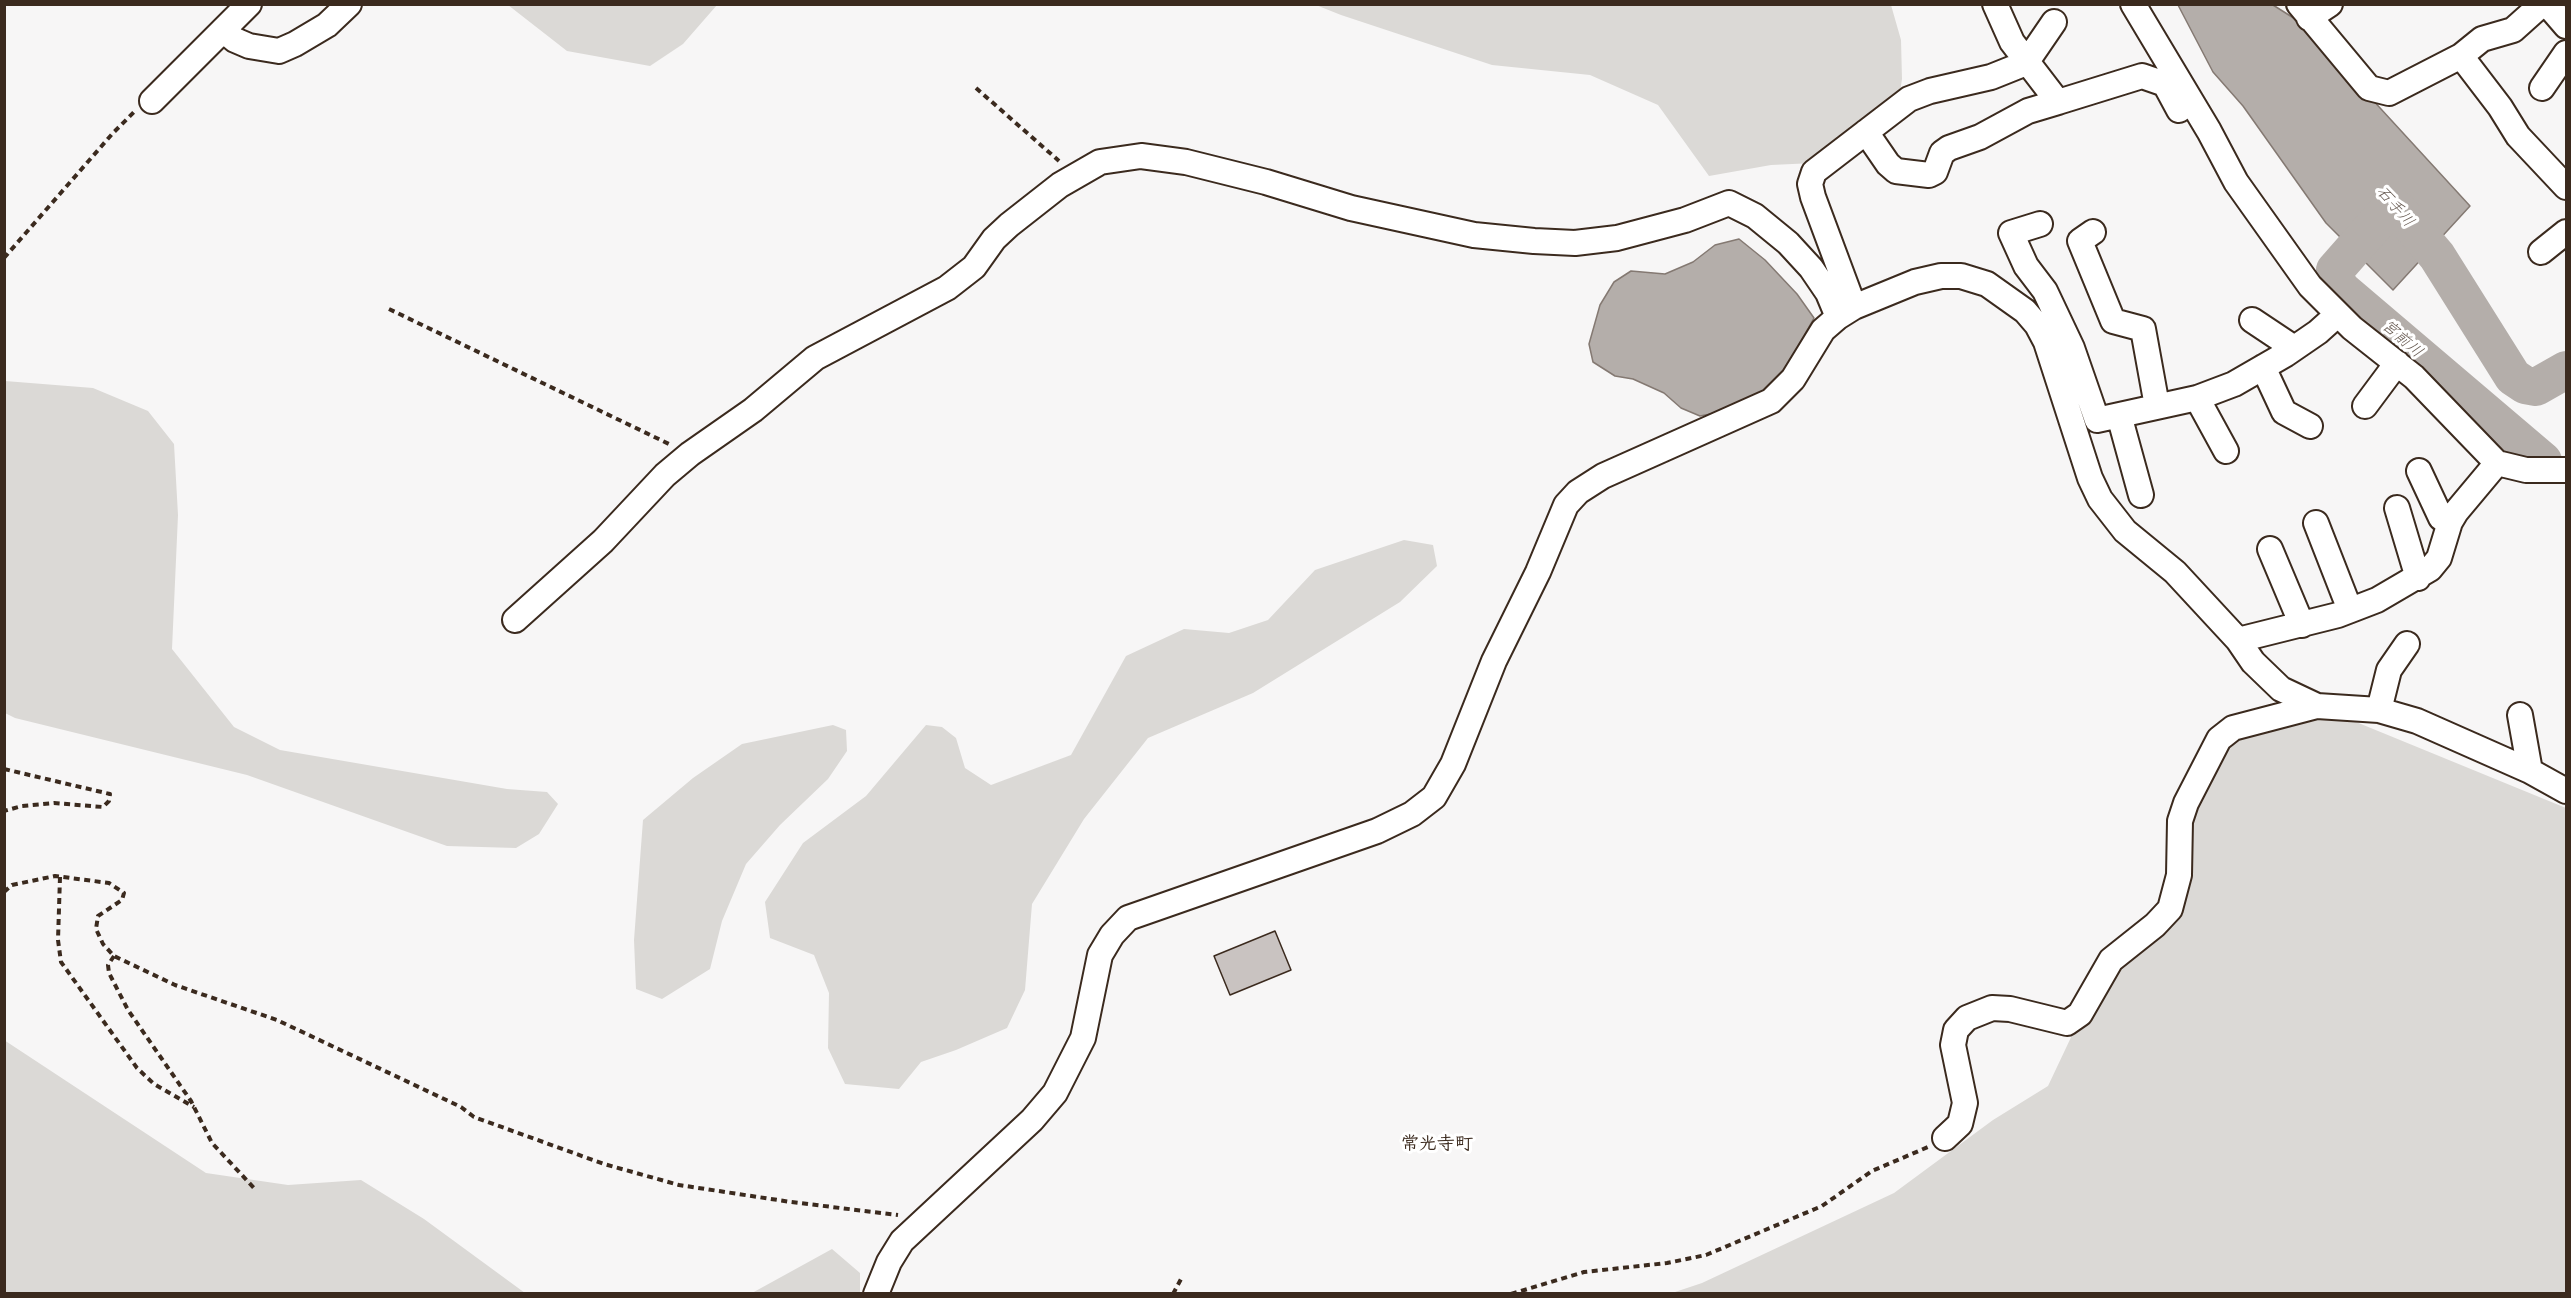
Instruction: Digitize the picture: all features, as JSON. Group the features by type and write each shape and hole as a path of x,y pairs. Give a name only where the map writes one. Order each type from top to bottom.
{"street":[{"path":"152,100 249,4"},
{"path":"223,30 235,40 249,46 279,51 327,25 349,4"},
{"path":"1995,4 2012,42 2058,102"},
{"path":"2133,4 2210,131 2236,182 2310,286 2352,328 2414,377 2497,463 2526,470 2566,470"},
{"path":"2330,4 2304,11 2369,88 2381,93 2399,89 2461,56 2482,39 2513,30 2542,4"},
{"path":"2547,4 2566,26"},
{"path":"1846,312 1810,184 1814,172 1909,99 1930,91 1991,77 2026,63 2054,22"},
{"path":"2542,88 2566,53"},
{"path":"2461,56 2500,107 2518,136 2566,187"},
{"path":"1866,132 1888,164 1896,171 1929,175 1935,172 1942,153 1949,148 1980,137 2028,111 2142,76 2165,84 2180,113 2190,122 2210,131"},
{"path":"515,620 603,541 665,475 690,454 753,410 815,358 947,288 974,267 994,239 1009,225 1060,185 1100,162 1141,156 1186,162 1266,182 1361,210 1474,235 1534,241 1575,243 1617,238 1685,220 1729,203 1755,216 1788,243 1846,312"},
{"path":"2040,224 2011,233 2026,266 2045,291 2072,348 2097,420 2197,398 2234,384 2294,348 2338,314"},
{"path":"2093,232 2080,241 2113,321 2143,329 2157,406"},
{"path":"2541,252 2566,232"},
{"path":"876,1293 889,1262 902,1241 932,1216 1032,1120 1055,1093 1083,1038 1100,955 1112,935 1128,918 1377,831 1412,813 1434,797 1453,764 1494,661 1538,572 1566,505 1578,492 1603,476 1771,401 1793,379 1823,330 1846,312 1916,282 1941,276 1961,276 1987,284 2025,311 2037,325 2046,342 2090,478 2100,499 2125,531 2175,572 2238,640 2253,662 2281,689 2317,706"},
{"path":"2252,320 2294,348"},
{"path":"2365,406 2397,363"},
{"path":"2262,368 2284,412 2310,426"},
{"path":"2197,398 2226,451"},
{"path":"2119,415 2141,495"},
{"path":"2238,640 2302,625 2350,610 2377,600 2418,578 2439,558 2450,522 2497,463"},
{"path":"2419,471 2441,518 2450,522"},
{"path":"2397,508 2418,578"},
{"path":"2316,523 2350,610"},
{"path":"2270,549 2302,625"},
{"path":"2379,710 2389,670 2407,644"},
{"path":"1945,1138 1960,1124 1965,1103 1953,1045 1956,1030 1966,1018 1992,1008 2010,1009 2067,1023 2080,1014 2111,960 2155,925 2170,909 2179,875 2180,821 2186,802 2219,739 2233,728 2317,706 2379,710 2449,733 2530,771 2566,791"},
{"path":"2520,715 2530,771"}],"path":[{"path":"976,88 1076,176"},
{"path":"4,258 113,133 139,107 152,100"},
{"path":"389,309 690,454"},
{"path":"4,769 110,794 109,801 103,807 54,802 22,806 4,812"},
{"path":"4,892 12,885 60,877 109,883 124,893 122,900 98,916 96,929 103,944 114,956 175,985 277,1020 461,1107 474,1117 604,1164 679,1185 882,1214 932,1216"},
{"path":"60,877 57,940 61,963 137,1068 154,1084 194,1107"},
{"path":"114,956 108,965 109,973 128,1010 194,1107 212,1143 254,1188"},
{"path":"1511,1293 1584,1272 1667,1263 1740,1243 1822,1206 1872,1171 1945,1138"},
{"path":"1173,1293 1181,1279"}],"shaded area":[{"path":"717,4 683,44 650,66 567,51 508,5"},
{"path":"1316,5 1891,5 1901,40 1902,79 1899,99 1814,163 1771,165 1709,176 1658,105 1590,75 1492,65"},
{"path":"5,381 93,388 148,411 174,444 178,515 172,649 234,727 280,750 507,789 547,792 558,804 539,834 516,848 447,846 247,775 15,718 5,713"},
{"path":"1404,540 1433,545 1437,566 1400,602 1253,693 1148,738 1084,819 1032,904 1025,990 1007,1028 921,1062 899,1089 845,1084 828,1048 829,993 814,955 770,938 765,902 803,843 866,796 926,725 942,727 956,738 965,768 991,785 1071,755 1126,656 1184,629 1229,633 1268,620 1315,570"},
{"path":"2339,715 2566,808 2566,1293 1669,1294 1702,1283 1894,1193 1993,1120 2048,1086 2074,1031 2168,899 2214,753 2250,716"},
{"path":"833,725 846,730 847,751 828,779 780,825 746,864 722,921 710,969 662,999 636,989 634,940 643,820 693,778 742,744"},
{"path":"4,1040 206,1173 288,1185 361,1180 424,1219 525,1293 5,1293"},
{"path":"832,1249 860,1273 860,1293 752,1293"}],"water":[{"path":"2178,5 2273,5 2303,24 2470,206 2393,290 2326,223 2243,106 2213,72"},
{"path":"1739,239 1765,260 1797,294 1814,318 1784,371 1762,394 1736,409 1700,416 1681,408 1664,393 1633,379 1615,376 1593,362 1589,344 1600,305 1614,282 1631,271 1665,274 1693,262 1715,245"}],"building":[{"path":"1275,931 1291,970 1230,995 1214,956"}],"waterway":[{"name":"石手川","path":"2397,209 2437,256 2513,377 2525,385 2536,387 2566,370"},
{"name":"宮前川","path":"2386,212 2335,270 2335,281 2343,291 2543,461"}],"district":[{"name":"常光寺町","path":"1437,1144"}]}
